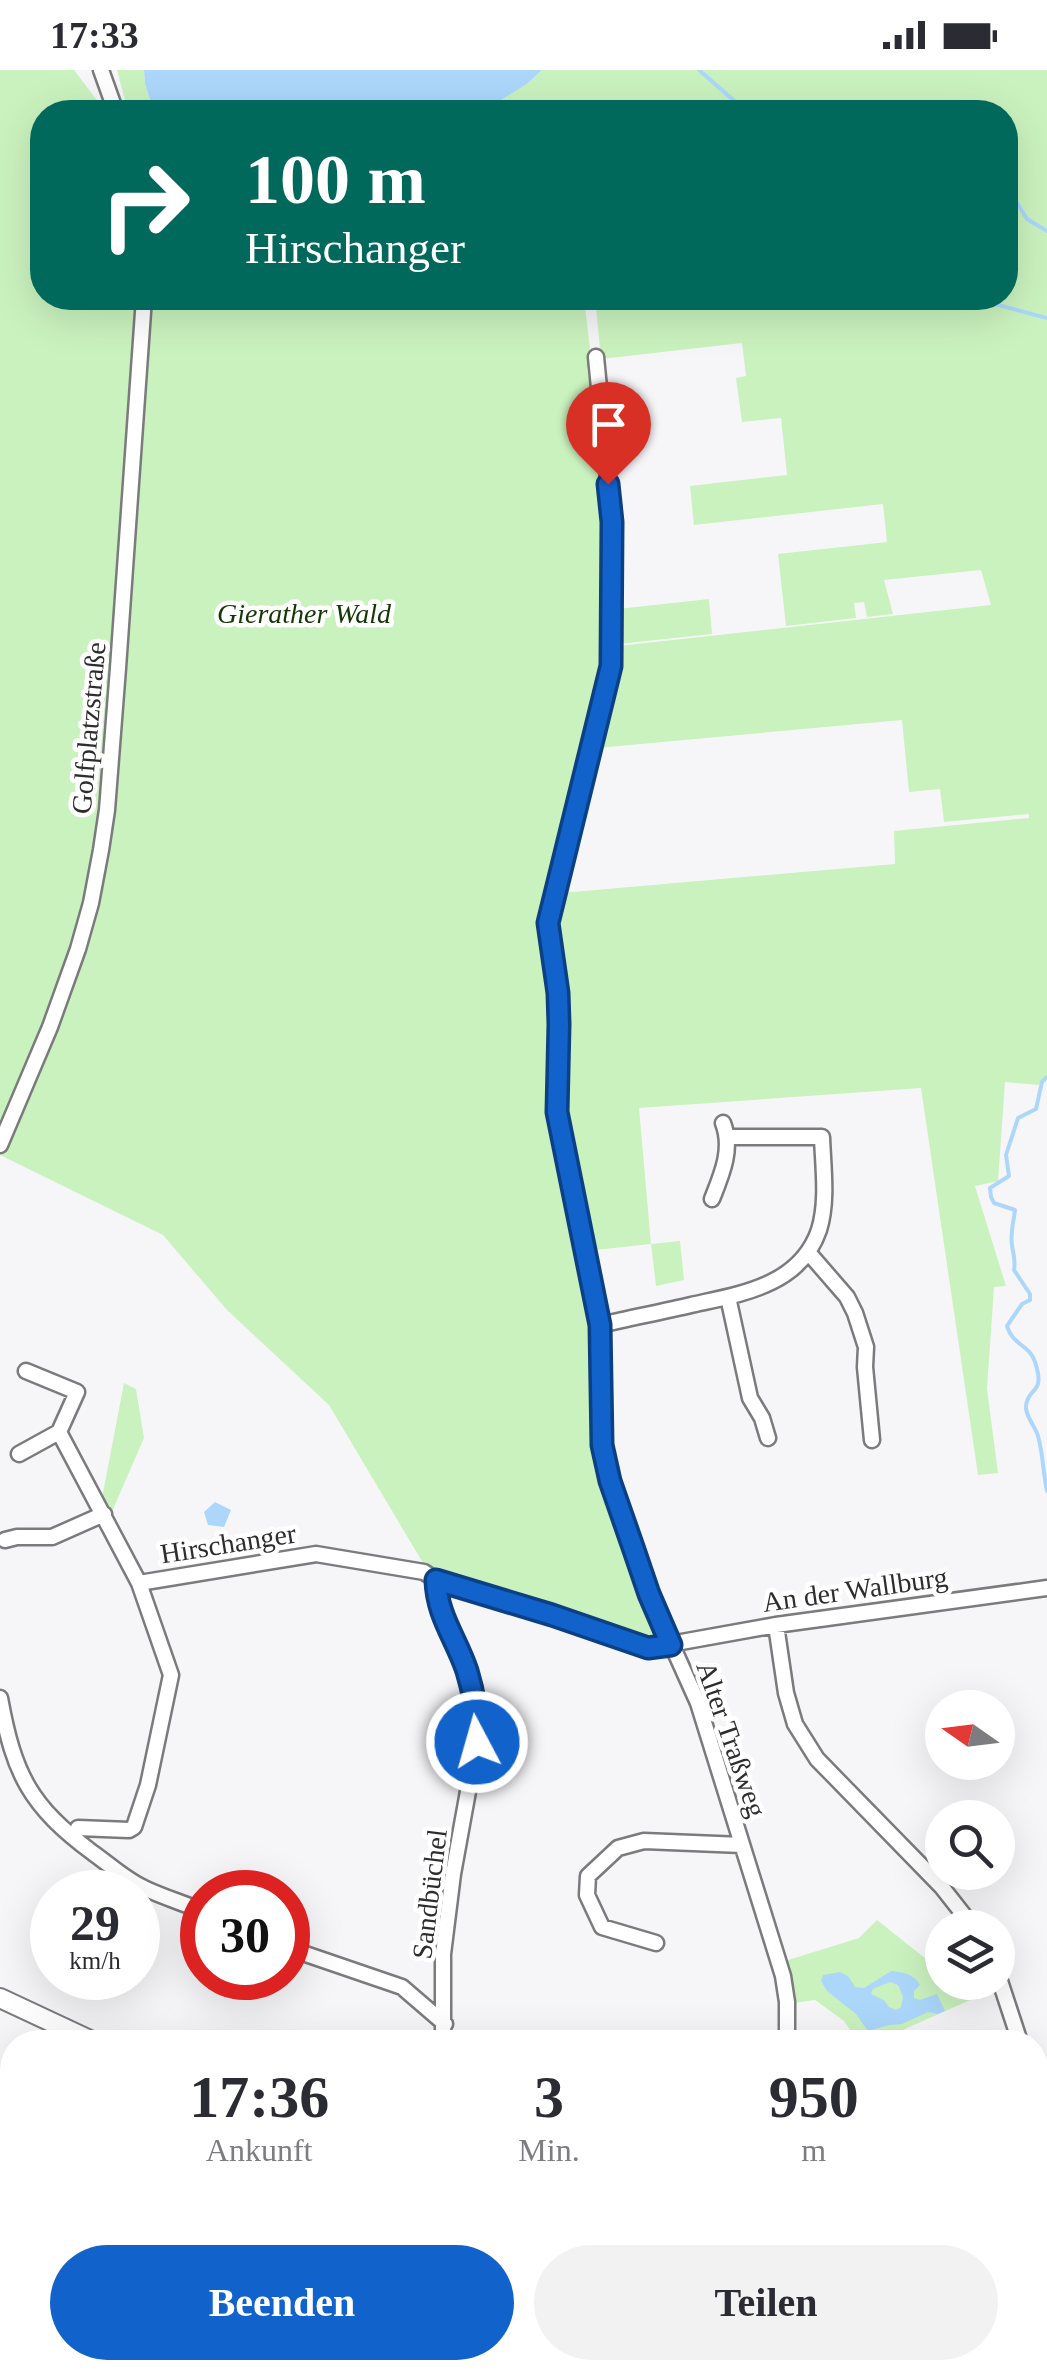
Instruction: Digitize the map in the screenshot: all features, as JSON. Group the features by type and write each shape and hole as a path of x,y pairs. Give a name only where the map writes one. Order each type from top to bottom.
{"main road":[{"path":"0,1998 68,2030"}],"street":[{"path":"101,70 112,100"},
{"name":"Golfplatzstraße","path":"0,1145 78,950 101,850 113,738 143,310"},
{"name":"Alter Traßweg","path":"596,356 612,522 613,646 600,717 548,923 558,993 557,1112 600,1325 602,1445 610,1481 649,1594 698,1703 783,1976 787,2030"},
{"path":"600,1325 751,1292 795,1266 818,1234 824,1211 822,1137 726,1130 725,1168 712,1199"},
{"path":"808,1252 847,1297 855,1313 866,1347 872,1440"},
{"path":"728,1296 750,1398 768,1438"},
{"path":"19,1454 60,1432 77,1392 26,1371"},
{"path":"60,1432 140,1584 171,1675 148,1785 134,1826 129,1830 69,1830"},
{"path":"5,1540 52,1536 104,1514"},
{"name":"Hirschanger","path":"140,1584 316,1554 424,1572 436,1580 648,1648 671,1645"},
{"name":"Sandbüchel","path":"436,1580 437,1602 467,1671 478,1725 442,1954 445,2030"},
{"name":"An der Wallburg","path":"671,1645 776,1624 1047,1588"},
{"path":"776,1624 790,1708 795,1724 817,1759 960,1910"},
{"path":"0,1698 19,1771 40,1806 143,1888 180,1903"},
{"name":"Alter Traßweg","path":"656,1943 602,1927 587,1894 588,1876 618,1848 644,1841 742,1845"},
{"path":"310,1956 402,1987 445,2024"},
{"path":"1006,2000 1016,2030"}],"green space":[{"name":"Gierather Wald","path":"0,70 74,70 97,100 30,100 30,310 585,310 609,510 608,665 543,921 556,1016 550,1111 594,1313 596,1411 627,1550 657,1629 650,1640 438,1578 426,1568 329,1405 227,1310 163,1235 0,1155"},
{"path":"117,70 144,70 150,100 125,100"},
{"path":"542,70 1047,70 1047,1079 1039,1085 1005,1082 998,1181 975,1186 1006,1286 994,1287 987,1389 998,1473 978,1475 921,1088 639,1108 651,1244 595,1250 569,1113 563,1113 554,922 561,893 895,864 894,831 1029,818 1029,814 944,822 940,789 909,792 902,720 597,748 618,646 991,605 981,570 884,580 893,614 867,617 864,602 854,603 856,618 786,626 778,554 887,542 883,504 694,525 690,486 787,475 781,418 742,422 736,378 746,376 742,343 601,359 596,310 1018,310 1018,100 501,100"},
{"path":"709,599 712,634 618,644 618,609"},
{"path":"680,1241 684,1280 656,1286 651,1244"},
{"path":"124,1383 136,1389 144,1438 111,1514 106,1515 102,1498"},
{"path":"877,1920 925,1958 925,2000 970,2000 903,2030 850,2030 815,2000 794,2003 785,1961 859,1938"}],"water":[{"path":"144,70 542,70 501,100 150,100"},
{"path":"215,1502 231,1510 224,1527 208,1525 204,1512"},
{"path":"891,1971 903,1973 920,1985 914,1998 940,2000 945,2011 928,2012 902,2024 867,2030 821,1981 823,1975 840,1972 855,1987 864,1988","holes":["890,1982 898,1985 903,1997 901,2007 889,2007 871,1994 873,1989"]}],"waterway":[{"path":"699,70 733,100"},
{"path":"1018,204 1027,219 1047,231"},
{"path":"1017,310 1047,318"},
{"path":"1047,1077 1042,1082 1036,1109 1018,1118 1006,1155 1009,1176 990,1188 994,1203 1015,1210 1011,1236 1014,1270 1030,1300 1022,1304 1007,1326 1033,1356 1038,1373 1038,1385 1027,1400 1026,1410 1038,1436 1047,1491"}],"route":[{"path":"477,1742 478,1725 467,1671 437,1602 436,1580 648,1648 671,1645 610,1481 602,1445 600,1325 557,1112 558,993 548,923 611,666 612,522 608,484"}]}
